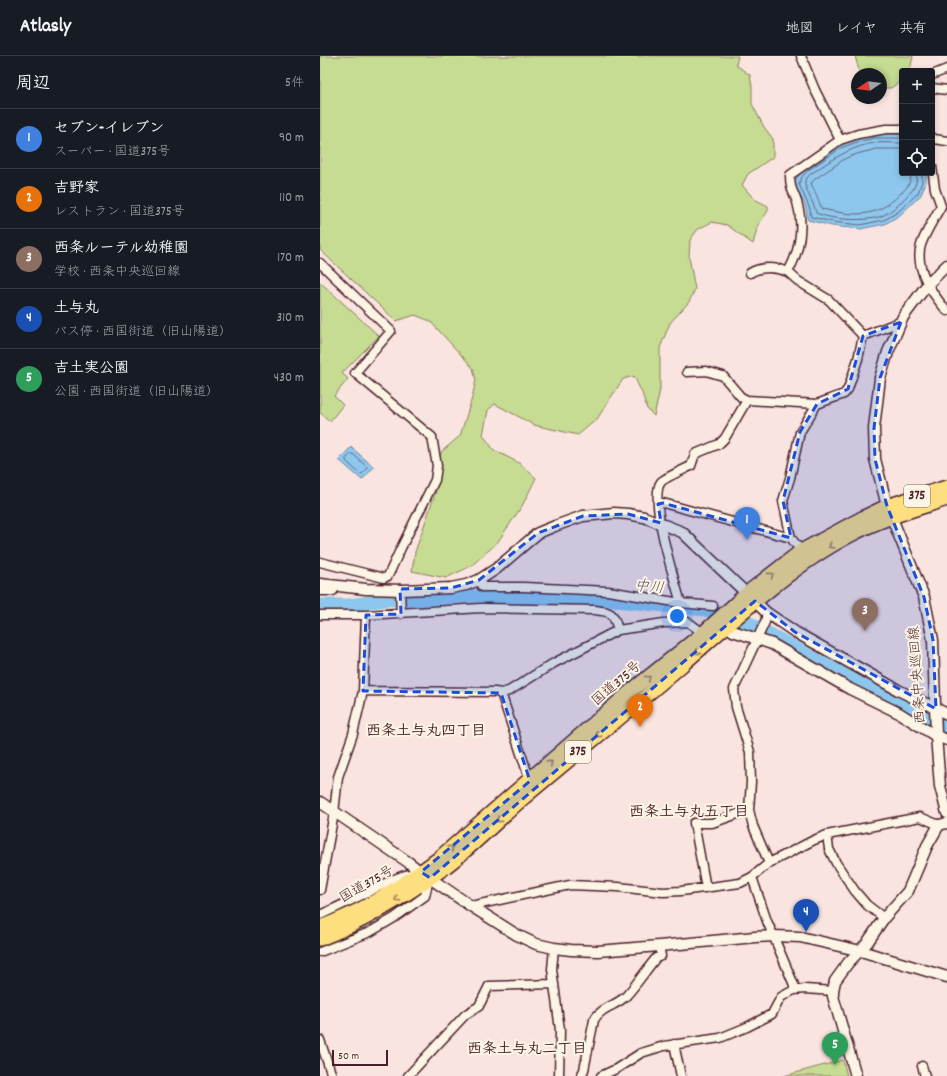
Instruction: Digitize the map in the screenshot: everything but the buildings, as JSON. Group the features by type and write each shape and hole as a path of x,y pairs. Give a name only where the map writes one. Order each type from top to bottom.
{"highway":[{"name":"国道375号","path":"320,939 371,916 425,875 438,859 530,781 632,690 706,631 730,608 751,597 889,511 947,487"},
{"name":"国道375号","path":"320,927 334,922 425,875 445,867 742,613 751,597 801,551 864,517 947,500"}],"street":[{"path":"801,56 815,90 840,140"},
{"path":"935,74 947,69"},
{"path":"935,88 947,90"},
{"path":"788,272 795,259 801,222 797,201 790,187 790,175 840,140 858,134 899,129"},
{"path":"935,139 947,141"},
{"path":"933,176 935,189 941,206 920,245 920,258 922,271 928,285 947,311"},
{"path":"320,263 391,331 354,373 432,437 437,466 434,480 388,576 384,578 320,562"},
{"name":"西条中央巡回線","path":"947,265 928,285 903,317 888,352 880,378 874,428 875,459 889,511 924,596 933,640 936,735 947,813"},
{"path":"750,273 767,267 781,269 788,272 798,281 829,300 863,336"},
{"path":"863,336 897,322 901,322"},
{"path":"687,372 706,370 723,376 741,397 746,400 817,404 844,394 848,389 858,359 863,336"},
{"path":"681,603 661,523 658,504 658,489 661,481 690,466 695,454 719,444 726,438 746,400"},
{"path":"801,551 791,538 783,501 790,478 800,432 817,404"},
{"path":"658,504 663,503 791,538"},
{"path":"320,584 400,591 451,588 466,585 479,580 496,569 538,533 570,520 583,516 614,513 644,517 682,532 751,597 766,617 936,711 947,714"},
{"path":"479,580 482,587 524,587 608,591 681,603 713,606"},
{"path":"320,591 334,591 337,586"},
{"path":"400,591 401,614"},
{"path":"320,615 401,614 481,608 595,610 610,612 614,616 618,630"},
{"path":"320,890 334,813 338,777 353,734 363,691 366,615"},
{"path":"766,617 734,689 736,707 750,752 750,810 753,826 769,862"},
{"path":"363,691 501,693 509,691 554,662 618,630 664,623 688,622 706,631"},
{"path":"727,626 733,631 757,637 772,644 850,689 899,713 947,740"},
{"path":"501,693 530,781"},
{"path":"320,802 471,906 518,935 536,944 571,950 598,951 774,936 800,937 861,951 947,977"},
{"path":"706,888 694,823 712,823 750,810"},
{"path":"471,906 570,885 618,887 663,892 740,883 752,877 769,862 827,835 920,817 943,824 927,846 908,890 884,918 861,951 848,963 835,981 833,992 856,1076"},
{"path":"827,835 829,849 836,863 855,891 867,905 884,918"},
{"path":"320,915 401,876 407,874 425,875"},
{"path":"320,952 370,932 394,918 425,896 425,875"},
{"path":"752,877 767,921 794,985 794,990"},
{"path":"585,1074 594,1020 597,1014 619,1002 627,995 656,958 661,956 659,946"},
{"path":"554,948 552,968 560,1030 559,1076"},
{"path":"408,1076 465,1015 479,1006 489,986 554,984"},
{"path":"601,1076 616,1069 641,1053 674,1044 720,1038 747,1027 772,1014 781,997 794,990 805,989 833,992"},
{"path":"320,1040 332,1076"},
{"path":"674,1044 681,1076"},
{"path":"922,1066 925,1076"}],"highlighted area":[{"path":"901,322 880,378 874,428 875,459 887,506 924,597 933,640 936,709 795,632 755,601 430,878 421,872 530,781 501,693 363,691 366,615 401,614 400,589 451,588 479,580 538,533 583,516 628,514 661,523 658,504 663,503 791,538 783,501 800,432 817,404 848,389 863,336"}],"green space":[{"path":"320,56 738,56 736,65 750,75 752,104 764,127 773,139 773,157 748,174 742,185 754,199 768,206 768,211 758,225 753,244 727,225 712,222 698,229 690,240 689,257 695,289 689,302 670,323 660,348 660,390 654,416 647,409 642,393 634,376 623,379 597,419 578,435 534,425 495,404 488,410 483,435 494,450 519,463 536,478 522,506 497,543 471,566 446,578 412,571 415,552 436,491 441,452 460,436 476,380 473,368 430,321 415,315 396,321 320,250"},
{"path":"855,56 913,56 910,68 899,68 899,82 891,88 887,88 887,68 858,68"},
{"path":"320,282 379,336 342,373 348,379 334,396 343,405 330,421 320,413"},
{"path":"843,1060 847,1076 784,1076"}],"water":[{"path":"874,134 899,134 899,176 926,176 926,182 921,195 900,215 885,224 860,229 832,226 808,220 805,205 795,186 797,178 813,161 838,145"},
{"path":"351,447 374,467 362,480 339,460"}],"waterway":[{"name":"中川","path":"320,605 348,605 385,600 418,600 471,596 606,600 705,610 750,623 869,688 947,727"}],"place":[{"name":"セブン-イレブン","path":"747,540"},
{"name":"西条ルーテル幼稚園","path":"865,631"},
{"name":"吉野家","path":"640,727"},
{"name":"土与丸","path":"806,932"},
{"name":"吉土実公園","path":"835,1065"}],"district":[{"name":"西条土与丸四丁目","path":"426,732"},
{"name":"西条土与丸五丁目","path":"689,813"},
{"name":"西条土与丸二丁目","path":"527,1050"}]}
